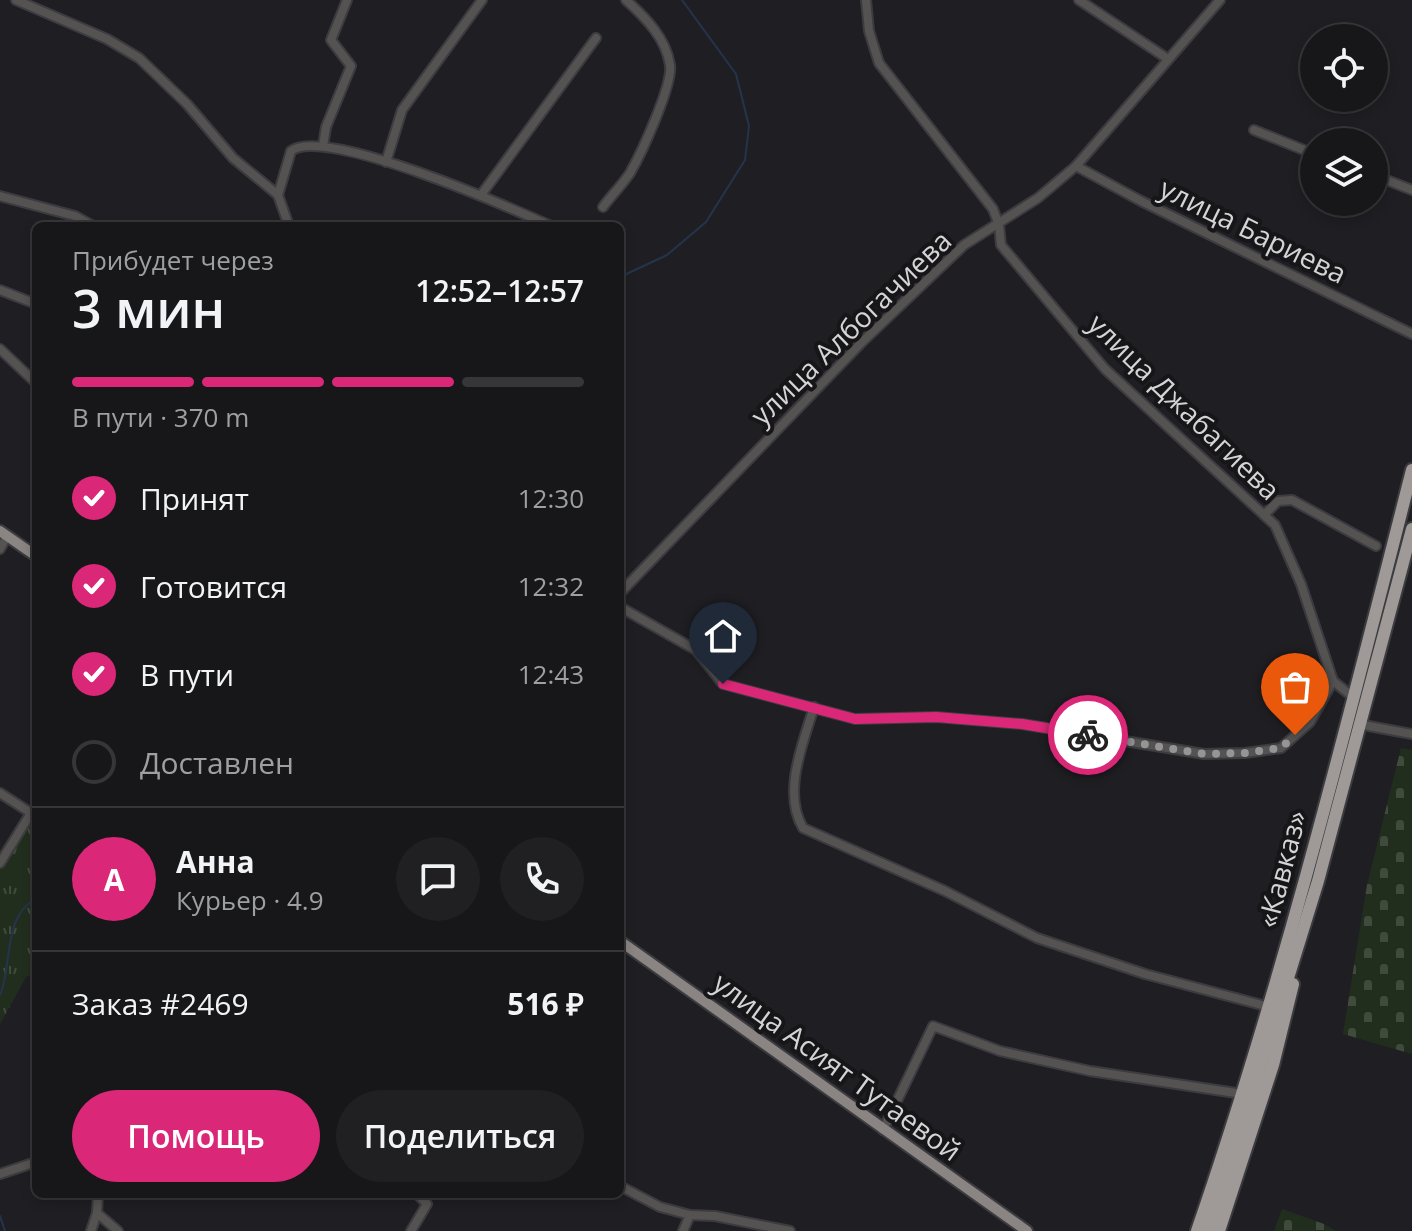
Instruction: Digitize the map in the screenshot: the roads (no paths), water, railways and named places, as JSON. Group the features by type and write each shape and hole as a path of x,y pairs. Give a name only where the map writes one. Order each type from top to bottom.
{"highway":[{"name":"«Кавказ»","path":"1207,1231 1241,1130 1412,470"},
{"name":"«Кавказ»","path":"1197,1231 1303,930 1412,529"},
{"path":"1191,1231 1262,1005 1296,913"},
{"path":"1219,1231 1273,1065 1303,930"}],"main road":[{"path":"4,534 32,553"},
{"name":"улица Асият Тутаевой","path":"624,944 1027,1231"}],"street":[{"path":"16,0 107,39 139,58 187,104 233,158 278,195 288,222"},
{"path":"323,146 326,127 351,66 331,40 347,0"},
{"path":"386,162 402,110 482,0"},
{"path":"603,207 630,173 670,84 671,66 666,50 646,18 626,0"},
{"name":"улица Джабагиева","path":"866,0 869,31 879,63 993,209 1001,245 1105,369 1275,525 1301,584 1333,681"},
{"path":"1079,0 1168,59"},
{"name":"улица Албогачиева","path":"624,589 861,343 964,245 1038,198 1076,166 1220,0"},
{"path":"481,195 596,38"},
{"path":"1254,130 1300,148"},
{"path":"278,195 292,150 306,144 386,162 481,195 542,222"},
{"name":"улица Бариева","path":"1076,166 1412,334"},
{"path":"1388,181 1412,190"},
{"path":"0,196 75,216 86,222"},
{"path":"0,290 32,302"},
{"path":"0,349 32,379"},
{"path":"1264,515 1278,501 1292,500 1376,546"},
{"path":"0,549 4,534"},
{"path":"624,609 696,650 723,684 855,719 936,717 1022,724 1204,754 1245,753 1281,748 1310,722 1333,681 1353,697"},
{"path":"814,707 800,754 795,790 794,813 803,828 945,891 1037,938 1145,974 1262,1005"},
{"path":"1358,724 1412,734"},
{"path":"0,793 32,811"},
{"path":"0,863 32,815"},
{"path":"883,1130 933,1026 1000,1051 1090,1071 1236,1093"},
{"path":"0,1174 32,1163"},
{"path":"624,1188 660,1207 690,1215 715,1216 790,1231"},
{"path":"91,1231 98,1198"},
{"path":"411,1231 427,1204 421,1198"},
{"path":"97,1213 118,1231"},
{"path":"683,1231 690,1215"}],"waterway":[{"path":"624,275 667,255 706,222 745,160 749,126 736,74 682,0"},
{"path":"0,995 13,929 25,907 32,902"},
{"path":"0,1216 5,1231"}]}
